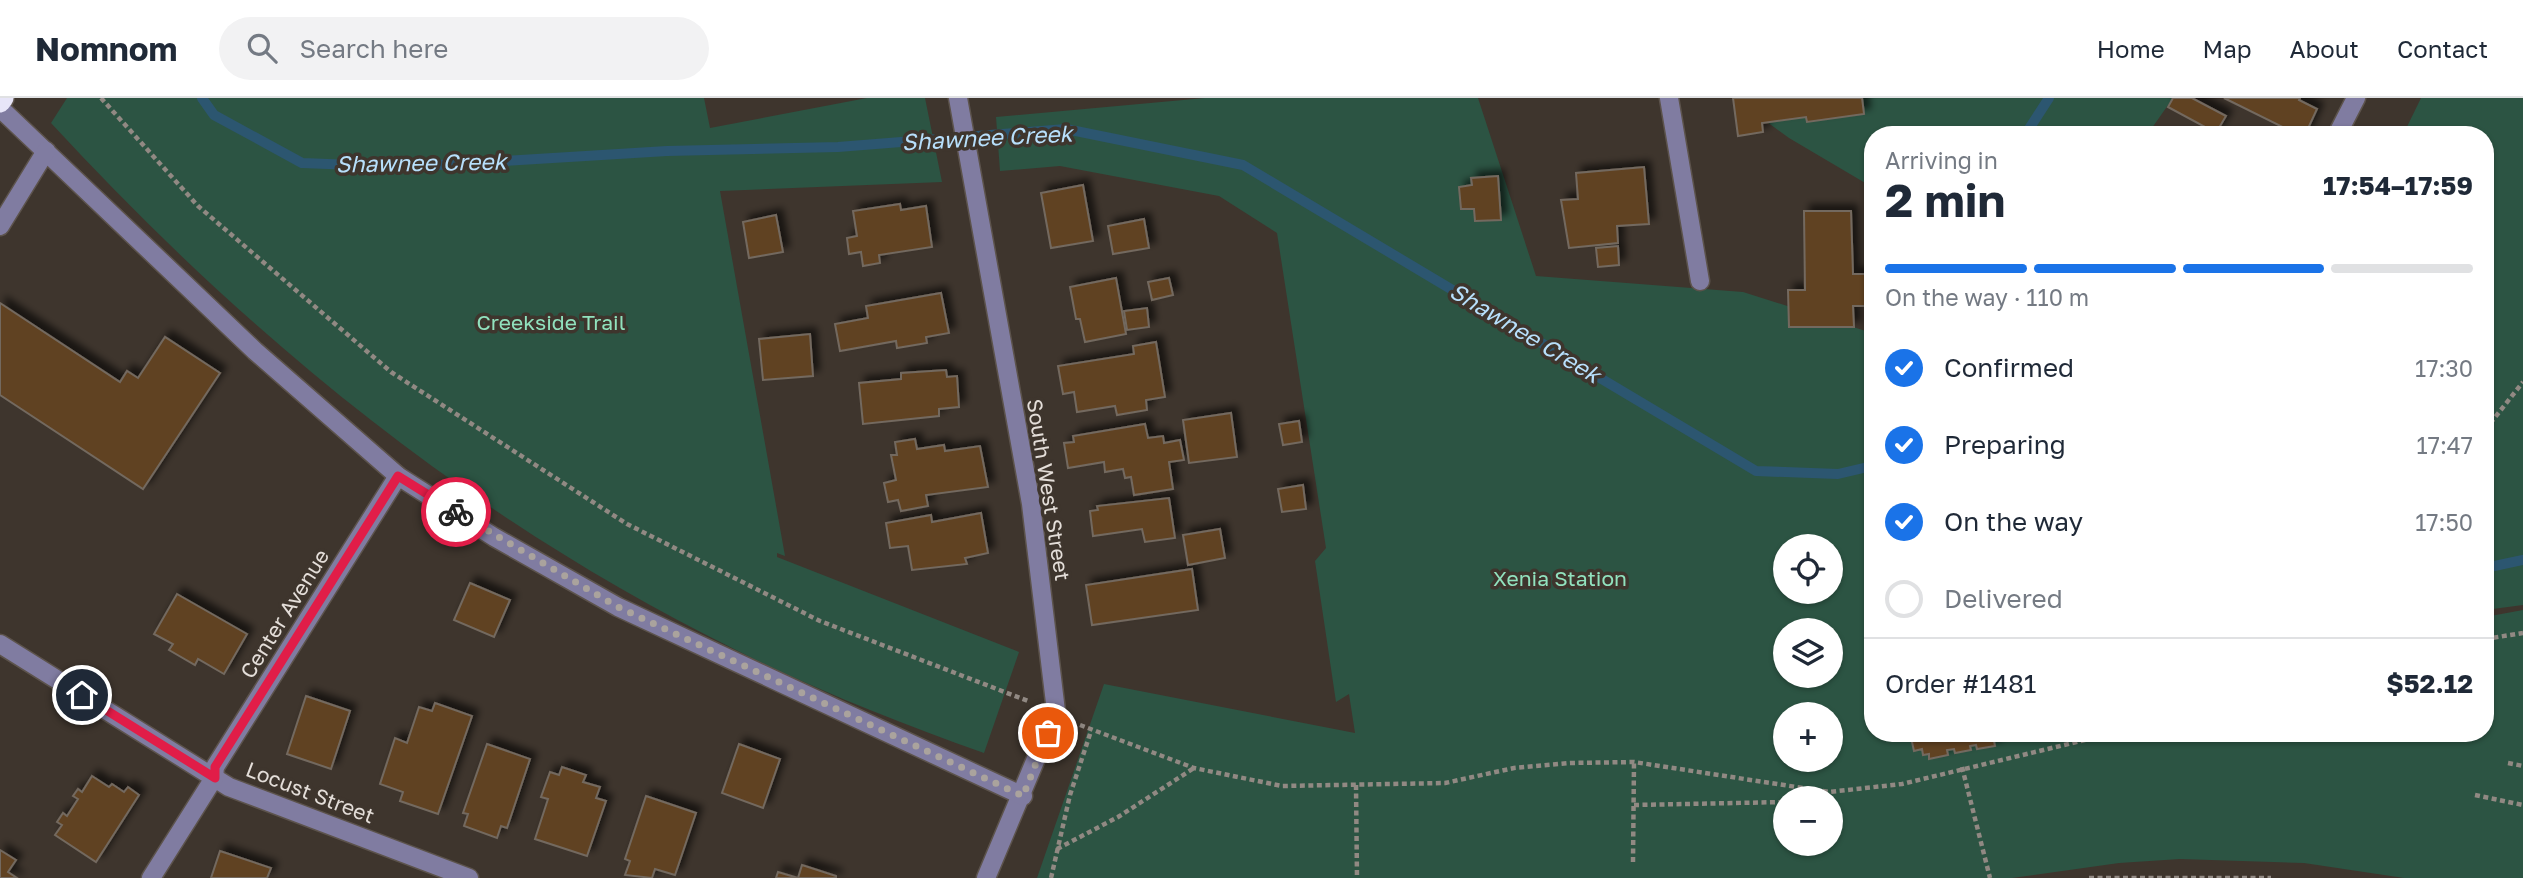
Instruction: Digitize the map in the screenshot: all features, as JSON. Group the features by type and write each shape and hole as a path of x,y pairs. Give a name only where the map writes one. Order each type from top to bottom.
{"highway":[{"path":"0,105 3,98"}],"street":[{"path":"1669,98 1700,281"},
{"path":"2342,126 2356,98"},
{"name":"South West Street","path":"958,102 1031,504 1056,711 1023,796 986,878"},
{"path":"0,105 255,351 398,476 494,537 618,607 1023,796"},
{"path":"0,226 46,151"},
{"name":"Center Avenue","path":"151,878 215,778 215,767 398,476"},
{"name":"Locust Street","path":"0,644 247,796 469,878"}],"path":[{"path":"100,98 198,206 391,372 627,524 820,621 1056,711 1091,731 1194,768 1282,786 1445,783 1514,768 1570,763 1634,762 1790,786"},
{"path":"2494,419 2523,382"},
{"path":"2494,638 2523,634"},
{"path":"1051,878 1070,795 1091,731"},
{"path":"1843,790 1902,784 1962,767 2074,742"},
{"path":"1633,862 1634,762"},
{"path":"2508,764 2523,766"},
{"path":"1962,767 1990,878"},
{"path":"1057,849 1118,817 1194,768"},
{"path":"1356,785 1357,878"},
{"path":"2475,795 2523,805"},
{"path":"1634,805 1773,802"},
{"path":"2089,878 2271,878"}],"green space":[{"name":"Creekside Trail","path":"67,98 704,98 710,128 867,98 925,98 942,182 720,191 785,556 777,553 777,557 1019,652 984,753 858,705 736,650 639,599 546,543 456,483 369,418 285,350 126,202 51,123"},
{"name":"Xenia Station","path":"1205,98 1478,98 1536,276 1743,292 1864,330 1864,742 2494,742 2494,615 2523,610 2523,878 2404,878 2304,863 2180,859 2119,863 2012,878 1037,878 1104,684 1355,733 1349,694 1336,702 1315,561 1326,548 1277,233 1219,196 1060,166 1000,171 996,117"},
{"path":"1734,98 2173,98 2153,126 1864,126 1864,182 1789,138"},
{"path":"2421,98 2523,98 2523,605 2494,609 2494,126 2407,126"}],"building":[{"path":"1733,98 1862,98 1864,114 1807,122 1806,117 1762,123 1763,132 1738,136"},
{"path":"2173,98 2192,98 2226,116 2220,126 2203,126 2168,107"},
{"path":"2224,98 2300,98 2299,100 2317,109 2309,126 2281,126"},
{"path":"1644,167 1649,224 1617,226 1618,243 1569,248 1561,200 1578,199 1576,173"},
{"path":"1498,176 1501,220 1475,221 1474,209 1461,209 1459,187 1472,185 1471,178"},
{"path":"1083,185 1093,241 1051,248 1041,193"},
{"path":"900,204 901,210 926,206 932,247 879,255 880,263 863,266 861,252 849,254 847,238 857,236 853,211"},
{"path":"1804,211 1851,211 1853,274 1864,274 1864,306 1853,306 1854,327 1789,327 1788,290 1805,290"},
{"path":"776,215 783,252 749,258 743,222"},
{"path":"1144,219 1149,248 1113,254 1108,226"},
{"path":"1618,246 1619,265 1598,267 1596,248"},
{"path":"1116,278 1126,334 1085,342 1080,319 1076,319 1070,287"},
{"path":"1169,278 1173,295 1152,300 1148,282"},
{"path":"941,293 949,333 926,337 927,343 897,348 896,341 840,351 835,324 868,318 866,306"},
{"path":"0,303 120,382 127,371 138,378 165,337 220,373 143,489 0,395"},
{"path":"1147,308 1149,327 1127,330 1124,311"},
{"path":"810,334 813,376 763,380 759,339"},
{"path":"1156,342 1165,397 1146,400 1147,410 1117,415 1115,406 1077,412 1074,392 1063,394 1058,366 1134,354 1133,346"},
{"path":"946,370 947,377 957,376 959,407 939,409 939,416 863,424 859,383 901,379 901,373"},
{"path":"1231,413 1237,457 1189,463 1183,420"},
{"path":"1299,421 1302,442 1283,445 1279,424"},
{"path":"1145,424 1148,438 1163,436 1164,443 1180,440 1184,460 1169,462 1173,489 1134,495 1131,477 1125,478 1123,469 1105,472 1104,462 1068,468 1064,443 1074,442 1073,436"},
{"path":"915,439 917,449 944,445 945,451 980,446 988,487 926,495 928,506 901,511 898,500 888,502 884,483 896,480 891,455 897,455 895,442"},
{"path":"1303,485 1306,509 1282,512 1278,489"},
{"path":"1169,498 1175,538 1145,542 1142,529 1093,536 1090,511 1098,510 1097,506"},
{"path":"981,513 988,553 965,558 967,564 912,570 908,546 890,548 886,523 931,515 932,522"},
{"path":"1220,529 1225,558 1188,565 1183,535"},
{"path":"1192,569 1198,610 1092,625 1086,585"},
{"path":"470,583 510,600 494,637 454,620"},
{"path":"177,594 247,634 224,674 198,659 195,665 169,650 173,644 154,634"},
{"path":"306,696 350,711 331,769 287,754"},
{"path":"435,703 472,716 438,814 400,801 403,792 380,784 395,738 407,743 419,707 432,711"},
{"path":"1912,742 1994,742 1995,746 1977,749 1976,745 1970,746 1971,750 1955,753 1954,749 1947,750 1948,755 1929,759 1929,754 1923,755 1922,749 1914,751"},
{"path":"487,744 530,759 507,828 501,826 497,838 464,826 468,814 463,813"},
{"path":"739,744 780,759 763,808 722,793"},
{"path":"562,767 586,775 583,782 600,787 596,798 606,801 587,856 535,839 548,799 541,797 550,772 559,775"},
{"path":"92,776 109,787 112,784 124,792 128,787 139,795 96,862 55,835 62,825 57,822 63,813 67,816 78,799 73,796 78,789 82,792"},
{"path":"646,796 696,813 675,875 655,869 652,878 625,875 630,861 625,859"},
{"path":"0,850 16,860 8,872 17,878 0,878"},
{"path":"220,851 271,868 267,878 211,878"},
{"path":"802,865 836,876 836,878 798,878"},
{"path":"778,872 798,878 776,878"}],"waterway":[{"name":"Shawnee Creek","path":"202,98 214,115 302,163 406,167 667,151 838,147 1066,129 1243,165 1756,471 1838,474 1864,468"},
{"path":"2031,126 2049,98"},
{"name":"Shawnee Creek","path":"2494,566 2523,560"}],"way so far":[{"path":"456,512 494,537 618,607 1023,796 1048,733"}],"route":[{"path":"82,695 215,778 215,767 398,476 456,512"}]}
